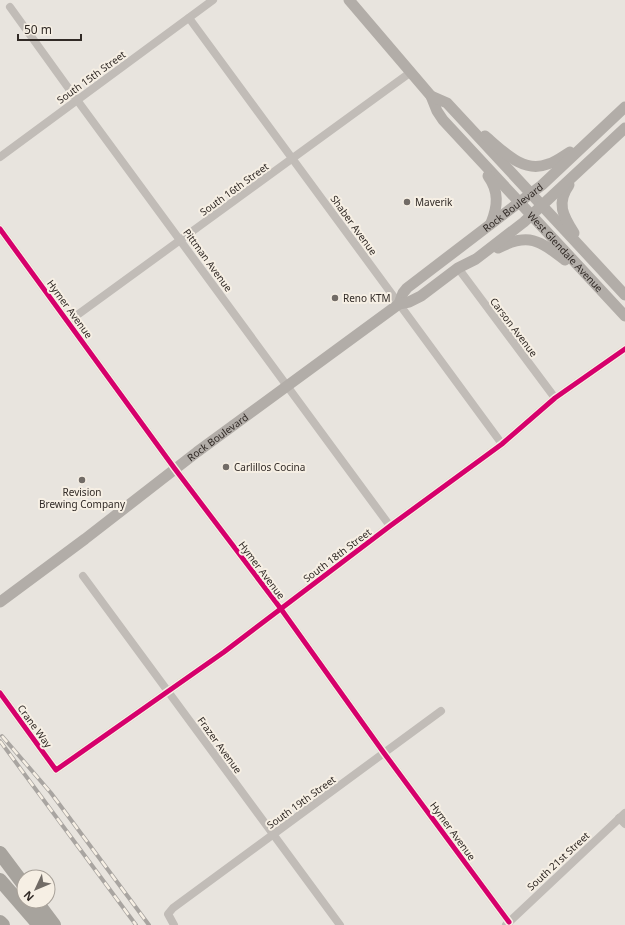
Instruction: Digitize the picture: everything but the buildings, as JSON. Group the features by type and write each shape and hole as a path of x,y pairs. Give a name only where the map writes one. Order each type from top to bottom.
{"highway":[{"path":"0,852 16,874"},
{"path":"0,880 39,925"},
{"path":"42,909 54,925"},
{"path":"0,922 3,925"}],"main road":[{"name":"West Glendale Avenue","path":"349,0 431,96 442,120 625,316"},
{"name":"West Glendale Avenue","path":"431,96 447,103 625,295"},
{"name":"Rock Boulevard","path":"399,304 403,293 408,288 491,223 531,194 625,107"},
{"path":"460,117 482,133 512,159 533,167 544,166 555,161 596,135"},
{"name":"Rock Boulevard","path":"0,602 84,540 175,469 399,304 414,301 458,268 476,259 531,216 625,128"},
{"path":"472,152 495,188 497,204 491,223"},
{"path":"580,171 566,190 561,203 568,224 591,258"},
{"path":"476,259 516,240 529,239 546,245 591,281"}],"street":[{"name":"South 15th Street","path":"0,157 213,0"},
{"name":"Pittman Avenue","path":"10,7 390,526"},
{"name":"Shaber Avenue","path":"188,18 502,444"},
{"name":"South 16th Street","path":"69,322 411,72"},
{"name":"Hymer Avenue","path":"0,228 175,469 281,609 508,924"},
{"name":"Carson Avenue","path":"458,268 555,398"},
{"name":"South 18th Street","path":"56,770 281,609 390,526 502,444 555,398 625,349"},
{"name":"Frazer Avenue","path":"83,576 340,925"},
{"name":"Crane Way","path":"0,693 56,770"},
{"name":"South 19th Street","path":"174,925 168,914 173,908 441,712"},
{"name":"South 21st Street","path":"508,924 623,818"}],"railway":[{"path":"2,736 51,793 149,925"},
{"path":"0,741 136,925"}],"cycle path":[{"path":"0,229 175,469 281,609 384,753 509,922"},
{"path":"0,693 56,770 224,652 390,526 502,444 555,398 625,349"}],"place":[{"name":"Maverik","path":"407,202"},
{"name":"Reno KTM","path":"335,298"},
{"name":"Carlillos Cocina","path":"226,467"},
{"name":"Revision Brewing Company","path":"82,480"}]}
